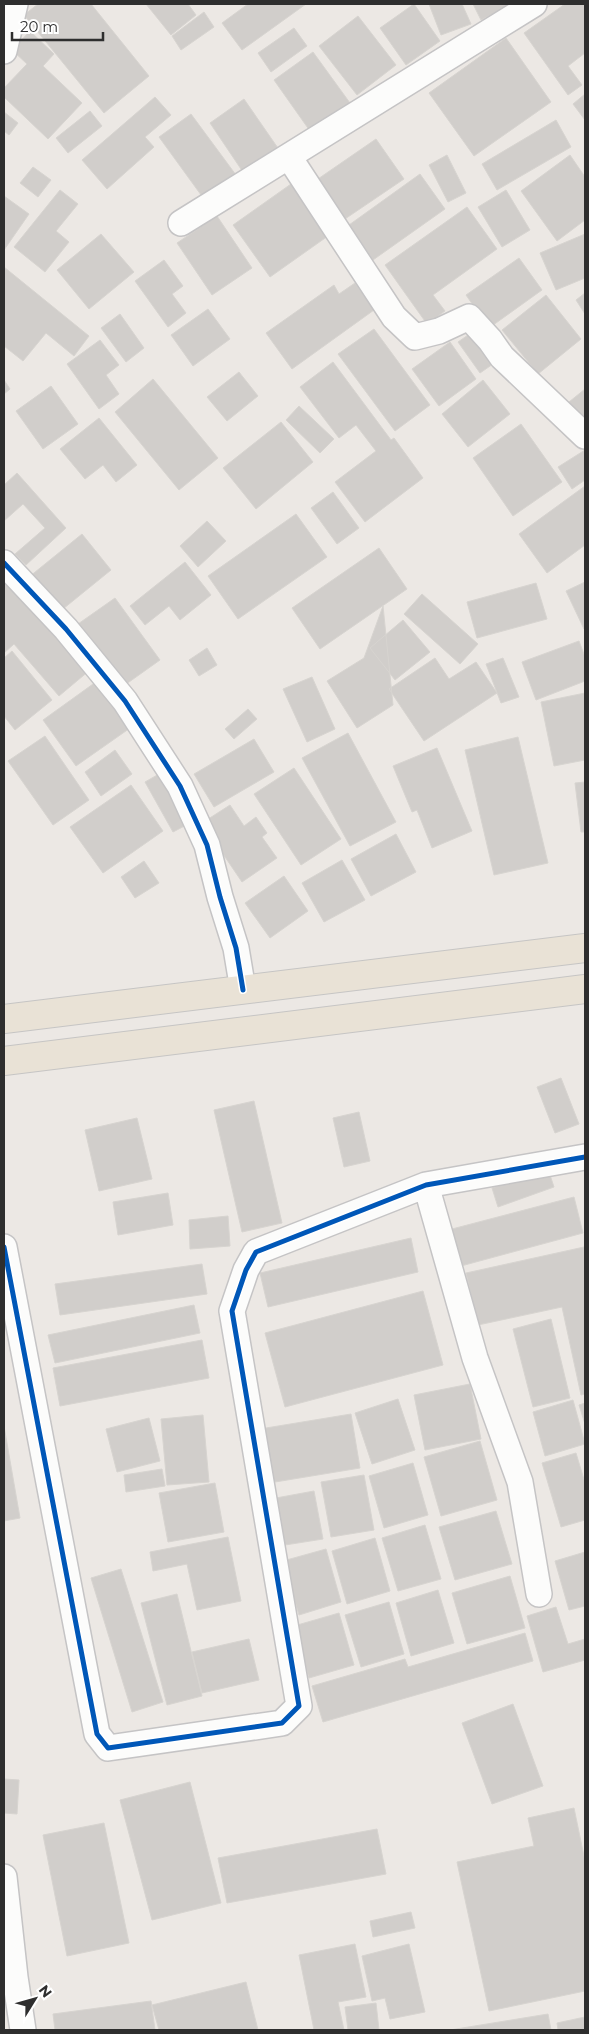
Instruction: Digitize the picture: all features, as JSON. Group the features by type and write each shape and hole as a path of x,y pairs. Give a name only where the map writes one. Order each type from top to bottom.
{"highway":[{"path":"4,1019 585,948"},
{"path":"4,1061 585,989"}],"street":[{"path":"4,51 15,4"},
{"path":"181,223 534,4"},
{"path":"289,157 394,317 415,337 438,331 469,317 490,340 502,357 585,436"},
{"path":"4,563 66,628 125,701 180,786 207,845 220,898 236,948 243,990"},
{"path":"4,1259 98,1734 108,1748 282,1723 299,1706 232,1311 246,1270 256,1252 426,1185 585,1157"},
{"path":"426,1185 475,1358 520,1482 539,1594"},
{"path":"4,1877 15,1978 23,2030"}],"building":[{"path":"38,4 91,4 149,76 104,113 24,15"},
{"path":"146,4 188,4 196,15 171,35"},
{"path":"248,4 306,4 242,50 222,23"},
{"path":"414,4 440,41 406,65 380,28"},
{"path":"429,4 462,4 471,24 441,35"},
{"path":"473,4 512,4 481,20"},
{"path":"565,4 585,4 585,53 568,66 582,85 568,95 524,33"},
{"path":"204,12 214,27 181,50 172,36"},
{"path":"358,16 396,65 357,95 319,46"},
{"path":"294,28 307,46 271,72 258,53"},
{"path":"30,31 54,54 43,66 82,103 48,139 4,97 4,88 27,64 12,50"},
{"path":"506,38 551,102 474,156 429,93"},
{"path":"313,52 350,103 310,131 274,80"},
{"path":"585,94 585,120 573,104"},
{"path":"155,97 171,115 145,137 154,147 107,189 82,160"},
{"path":"244,99 280,151 245,175 210,123"},
{"path":"90,111 102,126 68,153 56,138"},
{"path":"4,112 18,123 9,135 4,131"},
{"path":"191,114 236,175 204,199 159,137"},
{"path":"556,120 571,147 497,190 482,164"},
{"path":"376,139 404,179 342,221 315,181"},
{"path":"447,155 466,193 448,202 429,165"},
{"path":"570,155 585,177 585,220 557,241 521,191"},
{"path":"33,167 51,180 38,197 20,183"},
{"path":"420,174 445,209 373,260 349,225"},
{"path":"291,184 328,236 270,277 233,225"},
{"path":"60,190 78,204 56,231 69,242 45,272 14,247"},
{"path":"506,190 530,230 502,247 478,207"},
{"path":"4,196 29,214 4,250"},
{"path":"467,207 497,249 433,295 445,311 427,324 385,265"},
{"path":"217,216 252,268 212,295 177,243"},
{"path":"101,234 134,272 89,309 57,270"},
{"path":"585,234 585,278 556,290 540,253"},
{"path":"519,258 542,290 489,328 466,295"},
{"path":"164,260 183,286 172,294 186,313 168,327 135,281"},
{"path":"4,267 89,336 74,356 46,333 23,361 4,346"},
{"path":"355,283 374,310 292,369 266,333 334,285 339,294"},
{"path":"585,293 585,314 576,300"},
{"path":"546,295 581,339 538,374 502,330"},
{"path":"208,309 230,339 193,366 171,335"},
{"path":"120,314 144,348 126,362 101,328"},
{"path":"374,329 430,405 395,431 338,354"},
{"path":"471,333 493,364 480,373 458,342"},
{"path":"100,340 119,365 106,375 119,394 99,409 67,364"},
{"path":"450,342 476,379 439,406 412,369"},
{"path":"333,362 391,440 394,438 423,478 365,522 335,482 376,451 356,425 339,438 300,387"},
{"path":"239,372 258,396 227,421 207,397"},
{"path":"153,379 218,458 179,490 115,412"},
{"path":"4,380 10,389 4,394"},
{"path":"483,380 510,414 468,447 442,414"},
{"path":"51,386 78,424 43,449 16,411"},
{"path":"585,389 585,422 569,402"},
{"path":"299,406 334,439 320,453 286,420"},
{"path":"99,418 137,465 116,482 103,465 85,479 60,449"},
{"path":"281,422 313,462 256,509 223,468"},
{"path":"521,424 562,482 513,516 473,458"},
{"path":"585,450 585,480 572,489 558,467"},
{"path":"17,473 66,528 26,565 15,554 45,528 23,504 4,521 4,485"},
{"path":"585,486 585,545 547,573 519,534"},
{"path":"333,492 359,528 337,544 311,508"},
{"path":"296,514 327,557 238,619 208,576"},
{"path":"207,521 226,541 198,567 180,546"},
{"path":"82,534 111,570 58,613 29,577"},
{"path":"379,548 407,589 320,649 292,608"},
{"path":"185,562 211,595 180,620 169,606 145,625 130,606"},
{"path":"4,579 90,670 59,696 14,644 4,653"},
{"path":"585,582 585,628 584,629 566,591"},
{"path":"536,583 547,619 477,638 467,602"},
{"path":"422,594 478,644 460,664 404,614"},
{"path":"115,598 160,660 122,687 78,624"},
{"path":"383,606 393,705 357,728 327,681 364,658"},
{"path":"403,620 430,652 395,680 370,648"},
{"path":"579,641 585,657 585,681 536,700 522,662"},
{"path":"207,648 217,665 199,676 189,660"},
{"path":"12,651 52,700 15,730 4,716 4,658"},
{"path":"435,658 449,679 476,662 497,693 424,741 389,689"},
{"path":"503,658 519,697 501,703 486,664"},
{"path":"312,677 335,729 307,742 283,689"},
{"path":"100,679 133,726 76,766 43,720"},
{"path":"585,693 585,760 554,766 541,702"},
{"path":"248,709 257,719 234,739 225,729"},
{"path":"348,733 396,822 350,846 302,758"},
{"path":"45,736 89,800 53,825 8,761"},
{"path":"518,737 548,863 494,875 465,750"},
{"path":"254,739 274,772 214,807 194,774"},
{"path":"437,748 472,831 432,848 417,810 412,812 393,766"},
{"path":"115,750 132,774 101,796 85,772"},
{"path":"294,768 341,839 301,865 254,794"},
{"path":"166,770 194,821 173,832 145,782"},
{"path":"585,782 585,832 581,832 575,783"},
{"path":"131,785 163,831 103,873 70,827"},
{"path":"230,805 244,826 256,817 267,833 262,837 277,858 242,882 202,823"},
{"path":"396,834 416,872 371,896 351,859"},
{"path":"342,860 365,900 324,922 302,883"},
{"path":"144,861 159,883 135,898 121,877"},
{"path":"284,876 308,911 270,938 245,903"},
{"path":"561,1078 579,1124 555,1133 537,1087"},
{"path":"254,1101 282,1223 242,1232 214,1110"},
{"path":"359,1112 370,1161 344,1167 333,1118"},
{"path":"137,1118 152,1179 99,1191 85,1130"},
{"path":"548,1169 554,1187 498,1207 492,1188"},
{"path":"168,1193 173,1225 118,1235 113,1202"},
{"path":"574,1197 583,1233 461,1266 452,1229"},
{"path":"228,1216 230,1246 190,1249 189,1220"},
{"path":"411,1238 418,1272 268,1307 260,1273"},
{"path":"584,1247 585,1394 581,1395 562,1307 478,1325 466,1273"},
{"path":"202,1264 207,1294 60,1315 55,1284"},
{"path":"423,1291 443,1365 285,1407 265,1333"},
{"path":"194,1305 200,1333 55,1363 48,1335"},
{"path":"551,1319 570,1398 533,1407 513,1329"},
{"path":"202,1340 209,1378 60,1406 53,1368"},
{"path":"470,1384 481,1439 425,1450 414,1395"},
{"path":"398,1399 415,1450 372,1464 355,1413"},
{"path":"573,1400 585,1444 545,1456 533,1412"},
{"path":"585,1403 585,1424 579,1405"},
{"path":"351,1414 360,1468 269,1483 260,1429"},
{"path":"203,1415 209,1482 167,1485 161,1419"},
{"path":"149,1418 160,1461 117,1472 106,1429"},
{"path":"4,1426 20,1518 4,1521"},
{"path":"480,1441 497,1500 441,1516 424,1457"},
{"path":"576,1453 585,1483 585,1520 561,1527 542,1463"},
{"path":"413,1463 428,1515 384,1528 369,1476"},
{"path":"162,1469 165,1486 126,1492 124,1475"},
{"path":"364,1475 374,1530 331,1537 321,1482"},
{"path":"215,1483 224,1532 168,1542 159,1493"},
{"path":"314,1491 323,1539 285,1545 276,1498"},
{"path":"496,1511 512,1564 455,1580 439,1527"},
{"path":"425,1525 441,1579 398,1591 382,1538"},
{"path":"228,1537 241,1601 197,1610 187,1564 153,1571 150,1552"},
{"path":"375,1538 390,1591 347,1604 332,1551"},
{"path":"326,1549 341,1602 299,1615 283,1561"},
{"path":"585,1552 585,1606 569,1610 555,1561"},
{"path":"121,1569 163,1702 132,1712 91,1578"},
{"path":"510,1576 525,1628 467,1644 452,1593"},
{"path":"438,1590 454,1643 411,1656 396,1603"},
{"path":"177,1594 202,1696 167,1705 141,1603"},
{"path":"389,1602 404,1654 361,1667 345,1615"},
{"path":"556,1607 568,1644 585,1639 585,1660 543,1672 527,1616"},
{"path":"339,1613 354,1665 309,1678 294,1626"},
{"path":"525,1633 533,1661 323,1722 312,1686 405,1659 408,1667"},
{"path":"249,1639 259,1680 202,1693 192,1652"},
{"path":"513,1704 543,1786 492,1804 462,1723"},
{"path":"4,1779 19,1780 17,1814 4,1813"},
{"path":"190,1782 221,1903 152,1920 120,1800"},
{"path":"574,1808 585,1861 585,1991 489,2011 457,1862 534,1846 528,1818"},
{"path":"104,1823 129,1943 67,1956 43,1835"},
{"path":"377,1829 386,1874 227,1903 218,1858"},
{"path":"411,1912 415,1928 373,1937 370,1921"},
{"path":"355,1944 366,1997 338,2002 344,2030 314,2030 299,1955"},
{"path":"409,1944 425,2012 390,2019 385,1998 372,2001 362,1956"},
{"path":"246,1982 258,2030 159,2030 152,2005"},
{"path":"151,2001 155,2030 55,2030 53,2014"},
{"path":"376,2003 379,2030 348,2030 345,2007"},
{"path":"548,2014 551,2030 450,2030"},
{"path":"585,2017 585,2030 558,2030 557,2023"}],"cycle path":[{"path":"4,563 66,629 125,701 180,786 207,845 220,897 236,948 243,990"},
{"path":"4,1247 97,1734 108,1748 282,1723 299,1706 232,1311 246,1270 256,1252 426,1185 585,1157"}]}
